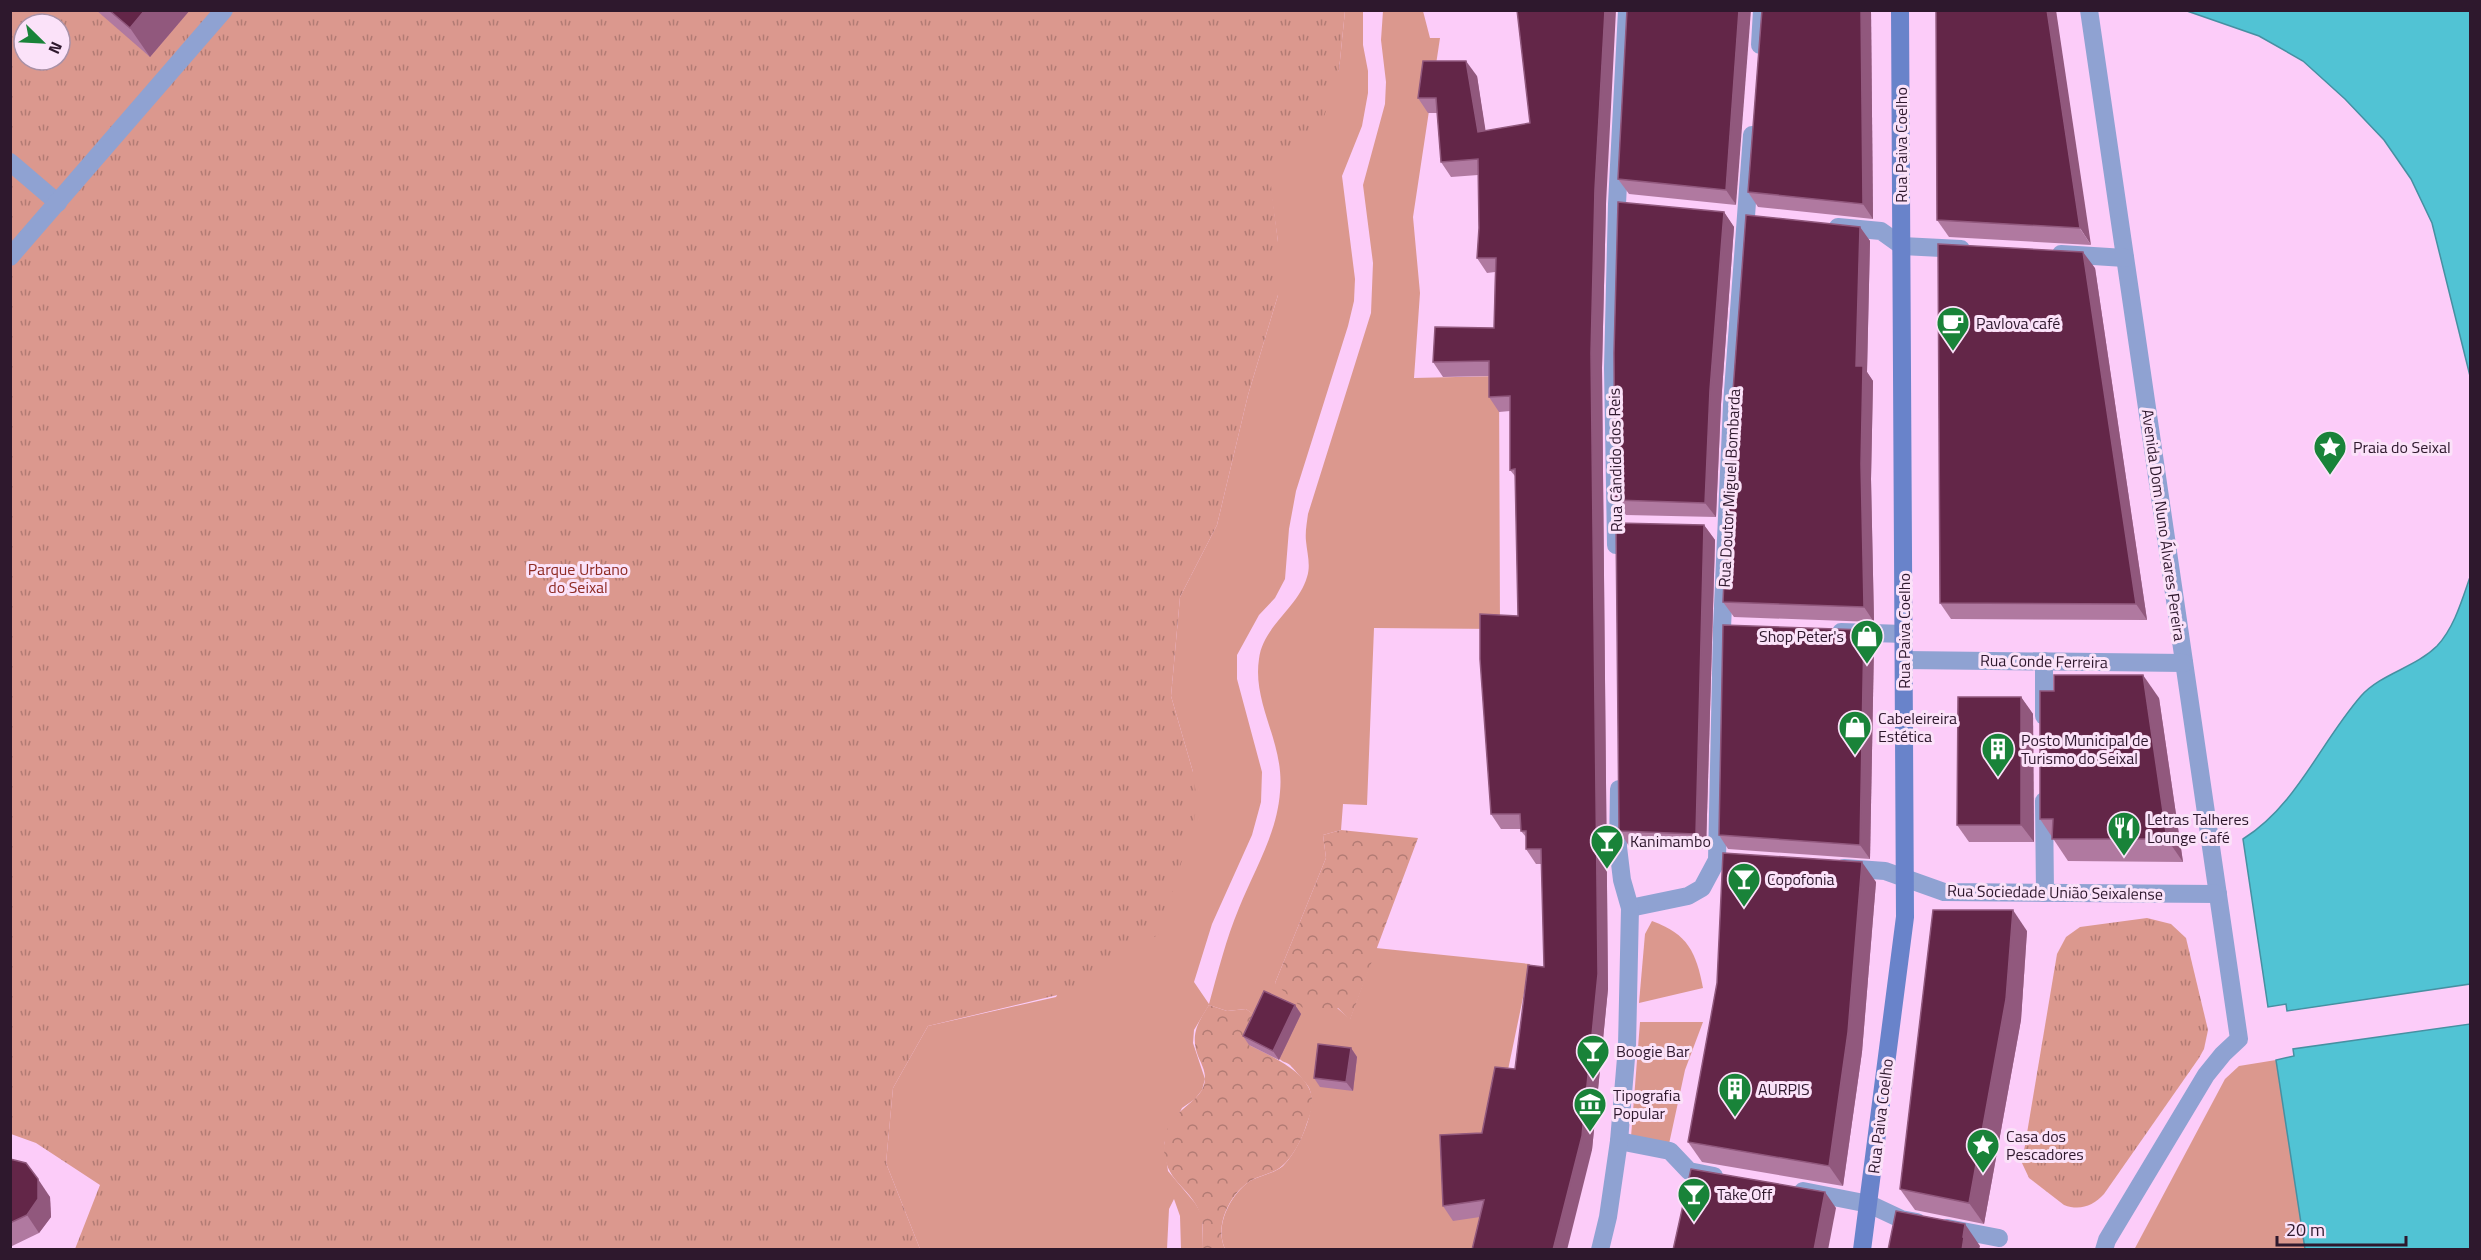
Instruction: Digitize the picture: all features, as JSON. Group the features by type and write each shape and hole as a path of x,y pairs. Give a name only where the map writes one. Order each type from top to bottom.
{"street":[{"path":"10,257 224,10"},
{"name":"Rua Cândido dos Reis","path":"1616,561 1613,368 1623,205 1627,10"},
{"path":"1759,62 1762,10"},
{"name":"Rua Paiva Coelho","path":"1862,1250 1905,917 1900,10"},
{"name":"Avenida Dom Nuno Álvares Pereira","path":"2089,10 2239,1039 2223,1053 2206,1075 2107,1240 2104,1250"},
{"name":"Rua Doutor Miguel Bombarda","path":"1630,908 1688,896 1702,888 1717,860 1728,628 1726,529 1740,218 1754,118"},
{"path":"10,162 58,203"},
{"path":"1740,218 1768,221"},
{"path":"1824,226 1881,231 1902,246 1980,250"},
{"path":"2048,253 2125,258"},
{"path":"1616,526 1638,526"},
{"path":"1704,528 1726,529"},
{"path":"1826,632 1904,634"},
{"name":"Rua Conde Ferreira","path":"1905,660 2184,663"},
{"path":"2044,661 2044,732"},
{"path":"1600,1250 1608,1217 1619,1141 1627,1046 1630,908 1622,880 1618,848 1619,768"},
{"path":"2044,779 2045,893"},
{"path":"1717,860 1739,861"},
{"name":"Rua Sociedade União Seixalense","path":"1829,867 1886,871 1944,892 2218,894"},
{"path":"1619,1141 1670,1151 1689,1171 1734,1179"},
{"path":"1780,1187 1869,1203 1900,1219 1999,1238"}],"green space":[{"name":"Parque Urbano do Seixal","path":"10,11 1345,11 1339,70 1317,139 1270,177 1278,242 1278,295 1248,395 1217,525 1180,597 1171,696 1193,772 1197,802 1194,822 1159,934 1070,992 928,1026 893,1088 886,1163 920,1249 75,1249 100,1185 36,1143 11,1134"},
{"path":"1345,11 1363,11 1363,45 1368,71 1368,93 1362,126 1342,176 1355,279 1354,301 1296,491 1289,529 1285,579 1275,598 1259,615 1237,655 1237,679 1262,772 1261,802 1252,835 1212,924 1194,982 1209,1004 1234,920 1270,837 1278,808 1280,774 1278,757 1260,692 1259,659 1267,637 1303,588 1307,577 1308,514 1371,313 1373,263 1363,185 1385,104 1386,82 1381,40 1383,11 1423,11 1430,38 1440,38 1413,217 1420,293 1414,378 1499,376 1500,629 1374,628 1367,805 1343,804 1341,830 1323,835 1326,858 1275,983 1337,1008 1350,1019 1376,948 1530,964 1492,1147 1507,1213 1512,1249 1225,1249 1222,1232 1229,1206 1246,1184 1279,1169 1289,1159 1306,1128 1311,1094 1308,1086 1294,1069 1280,1059 1263,1025 1255,1016 1246,1009 1227,1011 1209,1005 1194,1030 1193,1043 1205,1079 1202,1090 1195,1099 1182,1108 1164,1143 1168,1171 1202,1215 1203,1249 1181,1249 1180,1216 1174,1199 1169,1209 1167,1249 920,1249 886,1163 893,1088 928,1026 1056,997 1193,772 1171,696 1180,597 1217,525 1248,395 1278,295 1278,242 1269,177 1339,70"},
{"path":"1341,830 1418,838 1350,1020 1338,1008 1329,1013 1312,1012 1296,1003 1275,983 1326,858 1323,835"},
{"path":"2147,918 2171,924 2186,938 2208,1030 2204,1049 2104,1194 2086,1206 2070,1207 2064,1205 2029,1178 2022,1163 2057,954 2066,937 2080,927"},
{"path":"1652,921 1682,938 1693,954 1703,988 1639,1003 1645,934"},
{"path":"1209,1005 1227,1011 1246,1009 1253,1014 1249,1045 1290,1067 1299,1075 1307,1084 1312,1104 1302,1136 1290,1158 1278,1169 1246,1184 1228,1206 1221,1232 1225,1249 1203,1249 1200,1213 1190,1196 1172,1176 1165,1158 1164,1146 1166,1133 1171,1123 1177,1114 1199,1095 1203,1087 1205,1075 1196,1048 1195,1035"},
{"path":"1640,1022 1703,1022 1685,1070 1669,1144 1631,1137"},
{"path":"2276,1060 2305,1249 2134,1250 2225,1079 2239,1066"}],"shaded area":[{"path":"2187,11 2470,11 2470,376 2432,223 2411,179 2384,140 2345,99 2303,61 2259,36"},
{"path":"2470,577 2470,984 2287,1011 2286,1004 2268,1007 2243,839 2278,809 2307,772 2346,714 2369,688 2419,660 2437,646 2453,622"},
{"path":"2470,1024 2470,1249 2305,1249 2276,1060 2294,1056 2293,1049"}],"building":[{"path":"109,10 145,10 130,28"},
{"path":"1517,10 1605,10 1595,189 1591,353 1598,974 1582,1136 1553,1250 1472,1250 1484,1200 1443,1206 1440,1135 1482,1133 1495,1067 1515,1069 1528,965 1544,967 1541,849 1526,849 1526,831 1521,831 1520,814 1491,814 1480,659 1480,614 1518,616 1515,469 1510,470 1510,396 1489,397 1489,361 1433,362 1435,327 1494,328 1496,258 1477,258 1478,159 1441,162 1436,98 1418,98 1423,61 1466,61 1478,132 1530,123"},
{"path":"1627,10 1739,10 1726,190 1618,179"},
{"path":"1762,10 1861,10 1863,204 1748,192"},
{"path":"1936,10 2047,10 2080,228 1937,220"},
{"path":"1618,202 1724,212 1710,390 1705,503 1615,500 1614,353"},
{"path":"1746,215 1860,227 1856,366 1863,366 1861,464 1864,607 1723,602 1733,391"},
{"path":"1938,244 2083,252 2136,604 1940,603"},
{"path":"1616,523 1704,525 1696,834 1619,831"},
{"path":"1723,625 1864,630 1860,845 1719,835"},
{"path":"2054,675 2143,675 2167,839 2052,839 2053,819 2040,819 2040,691 2054,691"},
{"name":"Posto Municipal de Turismo do Seixal","path":"1958,697 2021,697 2021,825 1957,825"},
{"path":"1723,853 1862,862 1848,1032 1829,1166 1688,1142 1717,983"},
{"path":"1933,910 2013,910 2006,999 1969,1203 1900,1189"},
{"path":"1264,991 1295,1005 1273,1051 1243,1036"},
{"path":"1318,1044 1351,1048 1346,1082 1314,1078"},
{"path":"10,1159 26,1163 38,1179 38,1199 27,1215 10,1223"},
{"path":"1691,1169 1825,1192 1814,1250 1673,1250"},
{"path":"1896,1211 1965,1224 1962,1250 1888,1250"}],"place":[{"name":"Pavlova café","path":"1953,352"},
{"name":"Praia do Seixal","path":"2330,476"},
{"name":"Shop Peter's","path":"1867,665"},
{"name":"Cabeleireira Estética","path":"1855,756"},
{"name":"Posto Municipal de Turismo do Seixal","path":"1998,778"},
{"name":"Letras Talheres Lounge Café","path":"2124,857"},
{"name":"Kanimambo","path":"1607,870"},
{"name":"Copofonia","path":"1744,908"},
{"name":"Boogie Bar","path":"1593,1080"},
{"name":"AURPIS","path":"1735,1118"},
{"name":"Tipografia Popular","path":"1590,1133"},
{"name":"Casa dos Pescadores","path":"1983,1174"},
{"name":"Take Off","path":"1694,1223"}]}
